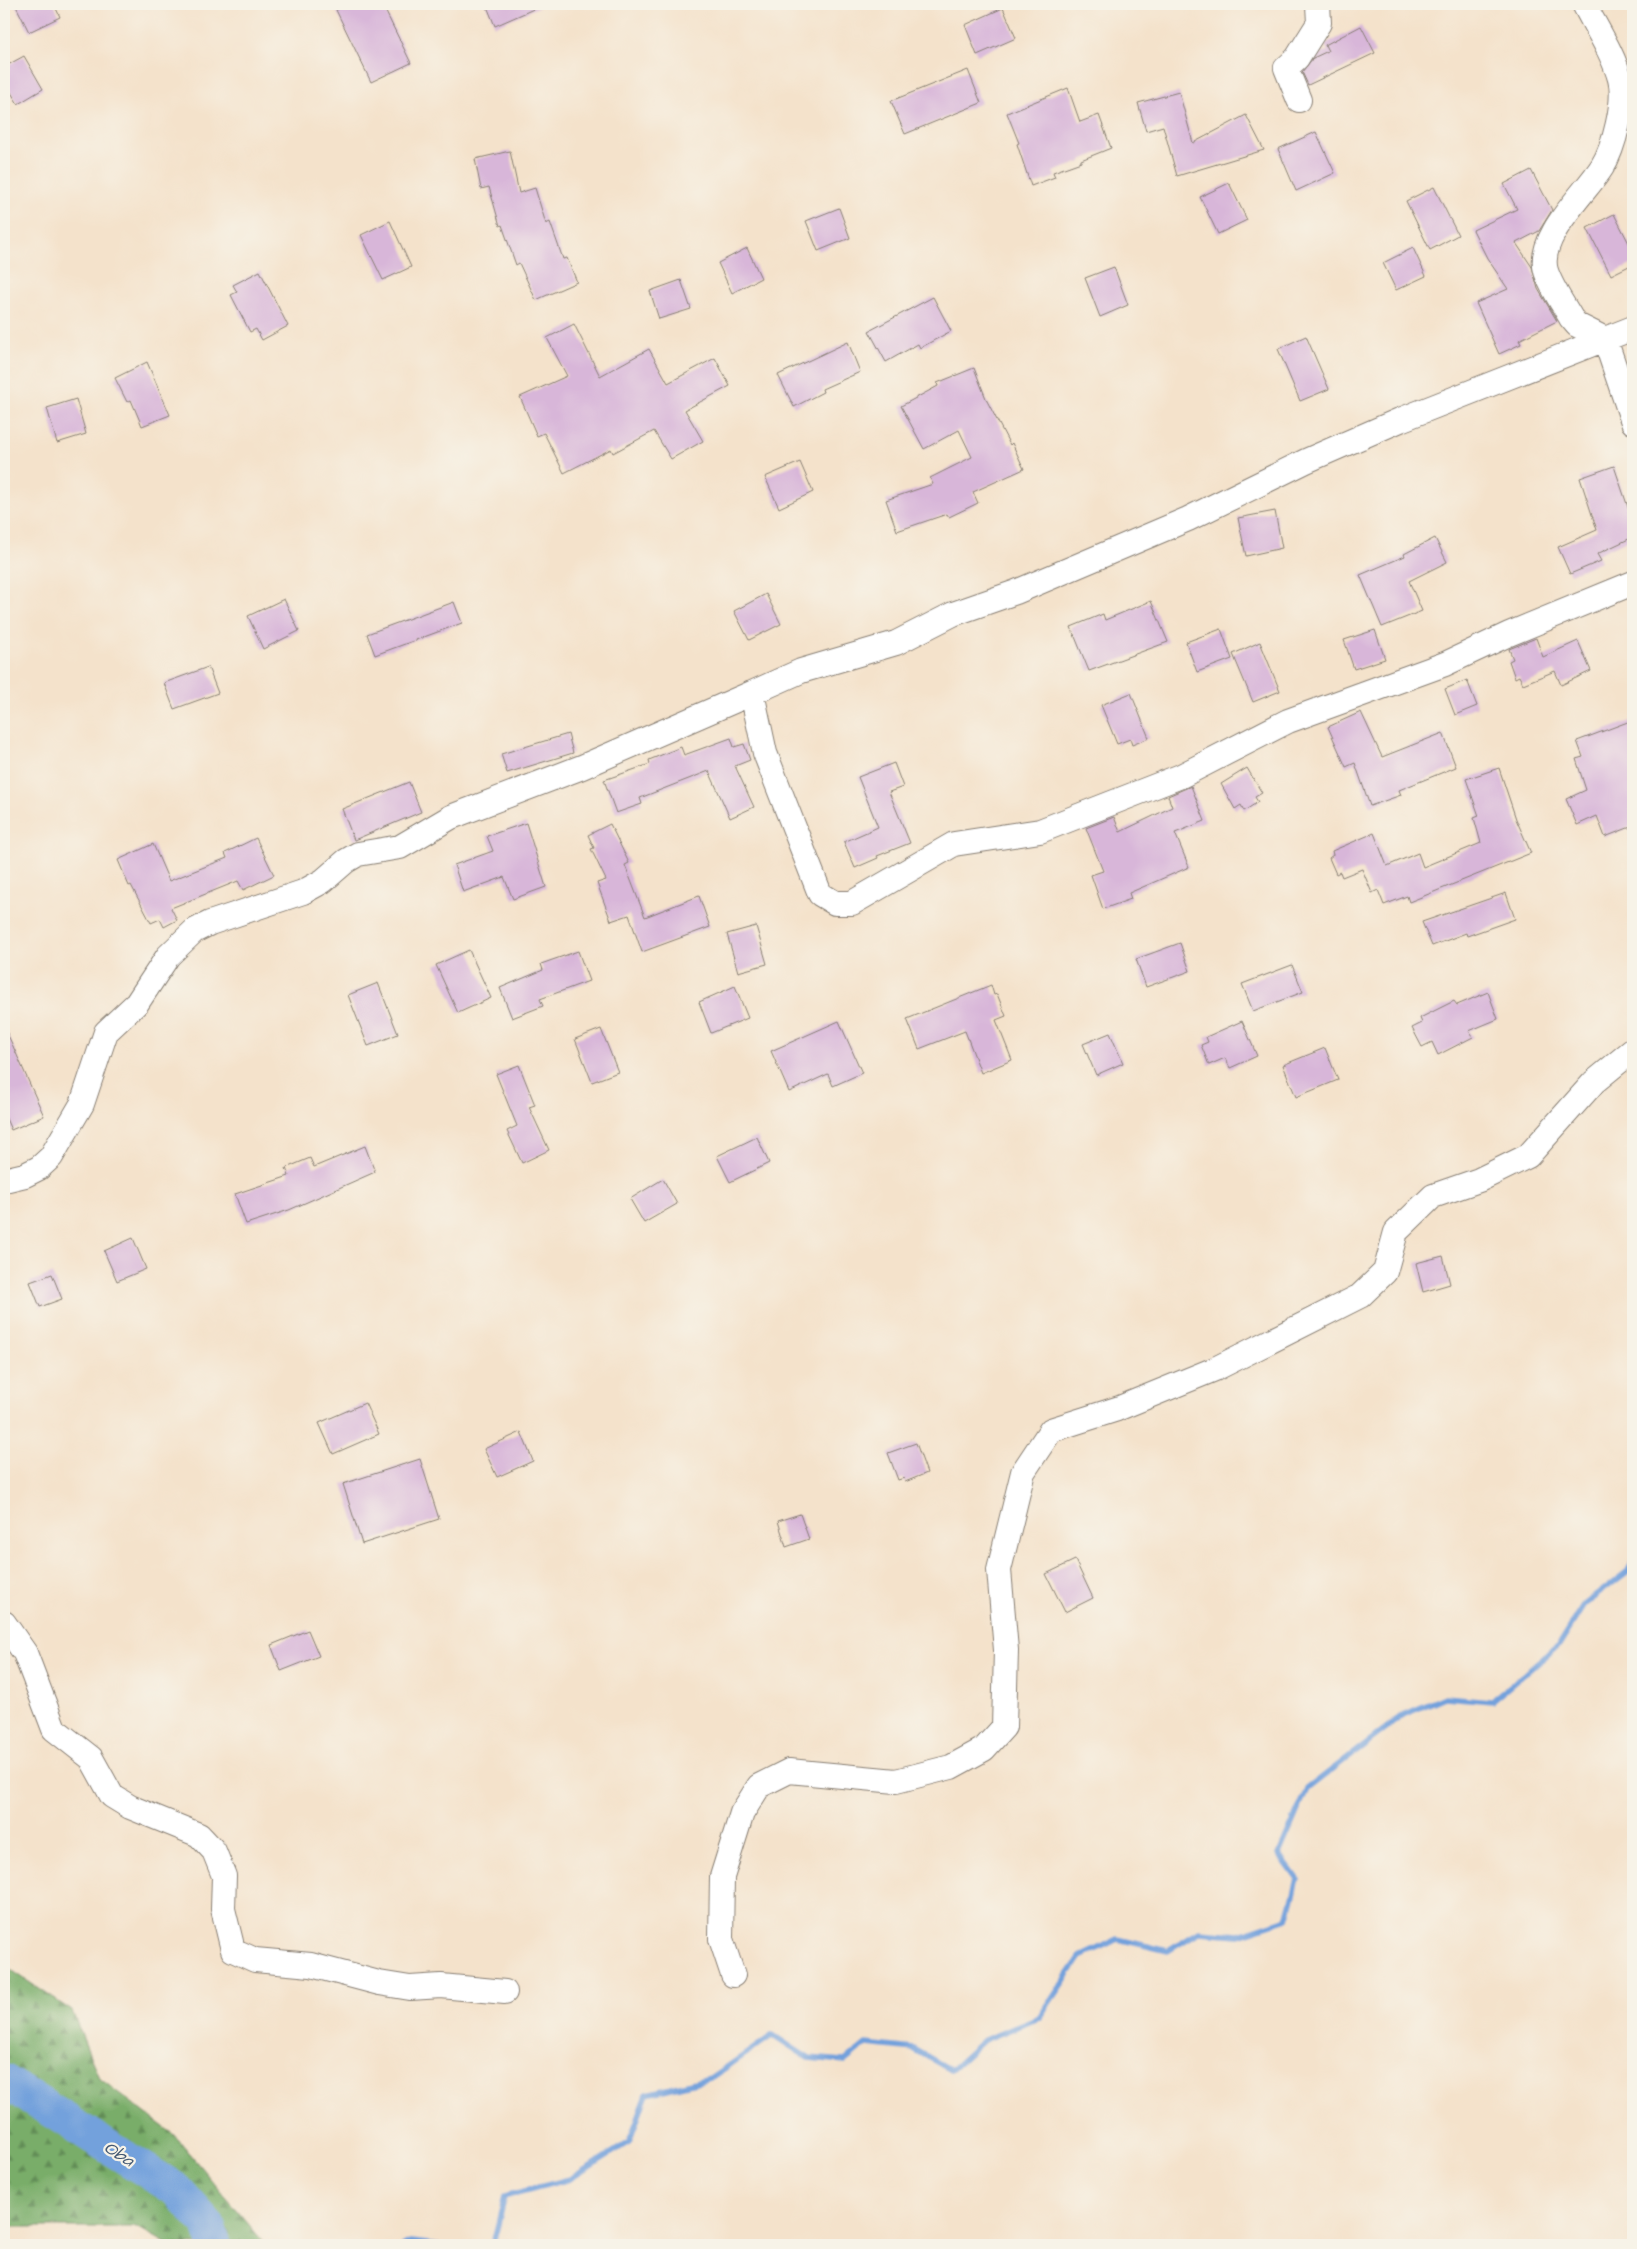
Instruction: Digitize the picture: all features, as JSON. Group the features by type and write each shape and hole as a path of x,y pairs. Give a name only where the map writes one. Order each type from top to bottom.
{"street":[{"path":"1299,100 1286,68 1297,58 1319,23 1318,4"},
{"path":"1584,4 1614,62 1628,97 1603,166 1557,228 1546,248 1546,271 1571,318 1577,325 1605,339 1633,422"},
{"path":"4,1180 25,1175 39,1168 51,1157 82,1104 106,1032 137,1003 168,956 194,931 210,923 303,892 323,881 346,861 358,854 400,847 451,817 582,767 801,671 896,643 954,614 1016,592 1188,519 1306,461 1392,424 1633,328"},
{"path":"752,693 765,753 820,894 835,904 852,903 954,844 1040,831 1181,776 1288,721 1445,664 1509,634 1633,583"},
{"path":"733,1975 721,1939 722,1878 742,1813 759,1786 789,1772 896,1781 951,1767 984,1749 1004,1727 1006,1650 999,1570 1023,1472 1051,1430 1117,1408 1215,1368 1360,1296 1385,1272 1396,1232 1433,1196 1479,1180 1528,1156 1594,1082 1633,1050"},
{"path":"4,1623 25,1653 54,1728 91,1758 112,1796 130,1808 199,1835 214,1851 224,1876 223,1909 233,1950 255,1960 311,1966 379,1983 410,1988 441,1986 505,1992"}],"green space":[{"path":"4,1965 72,2011 99,2078 173,2134 266,2245 169,2245 137,2227 4,2227"}],"building":[{"path":"15,4 54,4 60,17 29,32"},
{"path":"350,4 382,4 411,63 371,82 336,10"},
{"path":"486,4 545,4 495,26"},
{"path":"1003,8 1016,38 977,55 965,25"},
{"path":"1361,26 1375,53 1308,85 1302,72 1313,58 1328,51 1325,45"},
{"path":"24,56 43,89 18,104 4,81 4,67"},
{"path":"968,70 981,103 905,134 891,101"},
{"path":"1068,88 1080,122 1099,115 1111,148 1053,172 1055,177 1031,186 1017,144 1019,143 1007,113"},
{"path":"1179,92 1193,143 1246,115 1264,150 1177,176 1163,126 1146,131 1138,103"},
{"path":"1316,132 1335,173 1296,191 1278,149"},
{"path":"510,151 519,193 535,188 546,224 550,222 563,259 567,258 577,282 536,300 519,263 516,265 502,225 500,226 489,187 481,189 475,159"},
{"path":"1531,170 1552,210 1539,231 1516,243 1532,267 1538,289 1557,321 1519,340 1521,344 1499,354 1476,303 1508,289 1487,258 1473,230 1517,209 1504,184"},
{"path":"1229,183 1247,220 1218,234 1200,197"},
{"path":"1434,187 1458,235 1430,250 1406,201"},
{"path":"839,208 850,238 818,251 806,221"},
{"path":"1614,214 1633,251 1633,264 1611,275 1587,228"},
{"path":"390,221 411,267 383,280 361,235"},
{"path":"747,248 761,278 732,293 718,263"},
{"path":"1413,248 1426,276 1396,290 1383,263"},
{"path":"1114,267 1128,305 1100,317 1085,278"},
{"path":"260,271 288,326 262,340 256,329 250,332 231,295 237,292 233,285"},
{"path":"681,280 691,309 659,319 650,291"},
{"path":"933,297 951,331 920,348 918,344 886,362 869,331"},
{"path":"574,324 600,376 649,349 668,383 715,358 730,386 685,410 703,441 671,459 654,431 613,453 611,449 564,473 544,433 537,436 520,397 567,376 547,338"},
{"path":"1306,336 1329,389 1300,401 1278,349"},
{"path":"848,342 860,372 822,389 823,392 794,407 778,375"},
{"path":"147,362 170,415 142,426 131,400 127,402 115,378"},
{"path":"974,368 987,401 1010,445 1012,443 1024,469 973,492 978,503 949,517 947,514 897,531 886,500 933,484 930,478 972,457 959,430 924,449 901,406 938,386 937,383"},
{"path":"76,399 86,434 57,443 47,408"},
{"path":"800,462 813,492 779,508 765,477"},
{"path":"1614,466 1633,522 1633,537 1597,554 1601,561 1570,574 1558,547 1597,530 1580,478"},
{"path":"1275,511 1282,548 1246,556 1238,518"},
{"path":"1435,538 1447,562 1409,581 1422,611 1382,627 1360,575 1405,556 1404,554"},
{"path":"766,594 781,624 749,640 734,611"},
{"path":"284,599 299,631 263,649 248,616"},
{"path":"1151,601 1168,642 1089,671 1071,627 1103,614 1105,620"},
{"path":"454,602 462,623 375,655 367,634"},
{"path":"1221,629 1232,659 1197,672 1186,642"},
{"path":"1375,630 1385,659 1354,669 1344,640"},
{"path":"1536,638 1543,657 1578,641 1591,671 1561,685 1555,671 1523,684 1519,676 1515,678 1509,661 1513,659 1509,649"},
{"path":"1260,642 1280,691 1253,702 1233,654"},
{"path":"208,667 218,693 174,709 164,683"},
{"path":"1467,680 1477,706 1455,715 1445,689"},
{"path":"1131,693 1149,738 1132,745 1130,739 1117,744 1101,705"},
{"path":"1361,712 1382,757 1443,733 1456,767 1399,790 1401,795 1370,806 1355,763 1346,767 1328,727"},
{"path":"1633,720 1633,826 1605,837 1597,816 1577,825 1566,799 1586,790 1576,759 1583,757 1577,741"},
{"path":"568,734 573,753 507,773 501,754"},
{"path":"731,738 734,747 744,744 750,760 735,766 754,807 730,818 709,771 640,798 642,804 616,813 604,780 650,764 649,760 681,747 684,755"},
{"path":"894,763 903,787 889,792 910,843 877,856 878,858 855,868 844,842 878,827 858,777"},
{"path":"1247,768 1262,793 1255,797 1258,802 1244,811 1241,805 1235,809 1221,784"},
{"path":"1499,768 1516,819 1531,853 1409,902 1407,896 1384,905 1378,890 1372,893 1362,869 1342,877 1340,872 1336,874 1329,858 1333,855 1332,851 1374,833 1387,866 1418,853 1423,867 1481,843 1474,818 1479,816 1466,779"},
{"path":"409,782 421,812 354,840 342,809"},
{"path":"1191,786 1205,821 1175,833 1189,867 1129,893 1131,899 1103,909 1091,875 1103,871 1086,828 1114,817 1120,832 1172,807 1168,796"},
{"path":"526,823 546,887 513,899 504,877 463,892 454,865 493,851 487,836"},
{"path":"610,824 629,863 625,865 645,917 699,896 710,927 642,952 629,915 611,921 597,883 606,880 591,849 594,848 588,835"},
{"path":"256,838 274,875 243,890 238,881 171,908 177,920 164,927 160,919 151,923 131,885 129,886 118,860 153,844 169,881 227,858 225,853"},
{"path":"1506,893 1515,919 1467,936 1466,933 1432,946 1422,922"},
{"path":"756,926 767,964 738,972 727,934"},
{"path":"1180,943 1190,971 1146,987 1136,959"},
{"path":"469,950 491,998 458,1013 436,965"},
{"path":"578,951 589,981 540,999 543,1006 512,1018 500,988 543,970 541,964"},
{"path":"1292,965 1303,992 1253,1011 1242,984"},
{"path":"378,983 398,1034 368,1046 348,995"},
{"path":"991,985 994,995 997,994 1006,1016 996,1020 1012,1060 981,1073 965,1031 919,1049 907,1019"},
{"path":"735,986 748,1018 711,1033 699,1002"},
{"path":"1488,992 1498,1019 1469,1031 1473,1037 1438,1055 1432,1042 1422,1047 1412,1028 1422,1023 1420,1018 1454,1001 1457,1005"},
{"path":"839,1021 862,1073 833,1086 828,1074 789,1092 771,1051"},
{"path":"1242,1021 1257,1056 1230,1068 1225,1058 1209,1065 1201,1045 1208,1042 1206,1037"},
{"path":"4,1026 44,1116 11,1130 4,1114"},
{"path":"601,1029 618,1072 592,1082 575,1039"},
{"path":"1110,1033 1123,1063 1096,1075 1083,1044"},
{"path":"1325,1048 1338,1080 1296,1097 1283,1065"},
{"path":"519,1065 535,1105 529,1107 549,1150 522,1163 507,1131 517,1126 496,1074"},
{"path":"757,1137 769,1163 730,1182 717,1156"},
{"path":"365,1146 375,1172 289,1210 246,1224 235,1194 289,1176 286,1168 310,1158 314,1167"},
{"path":"663,1179 677,1204 644,1223 630,1199"},
{"path":"133,1238 146,1269 117,1281 104,1251"},
{"path":"1443,1256 1450,1284 1423,1292 1416,1263"},
{"path":"52,1274 62,1299 40,1307 30,1282"},
{"path":"365,1403 379,1434 333,1454 319,1423"},
{"path":"521,1432 533,1461 497,1477 484,1449"},
{"path":"916,1443 927,1473 905,1482 904,1478 898,1480 888,1453"},
{"path":"420,1459 439,1519 362,1544 343,1484"},
{"path":"800,1514 809,1539 786,1547 778,1521"},
{"path":"1075,1560 1093,1598 1065,1612 1046,1574"},
{"path":"308,1630 319,1656 281,1671 271,1645"}],"waterway":[{"path":"480,2245 493,2244 505,2196 570,2179 629,2142 647,2094 711,2078 773,2035 808,2058 845,2061 866,2044 914,2049 951,2070 984,2040 1039,2018 1080,1957 1118,1939 1168,1951 1199,1932 1239,1935 1287,1919 1298,1880 1279,1854 1307,1789 1403,1715 1445,1697 1492,1701 1559,1645 1584,1605 1628,1571 1633,1560"},
{"name":"Oba","path":"4,2081 177,2190 208,2225 215,2245"},
{"path":"404,2245 410,2242 438,2245"}]}
